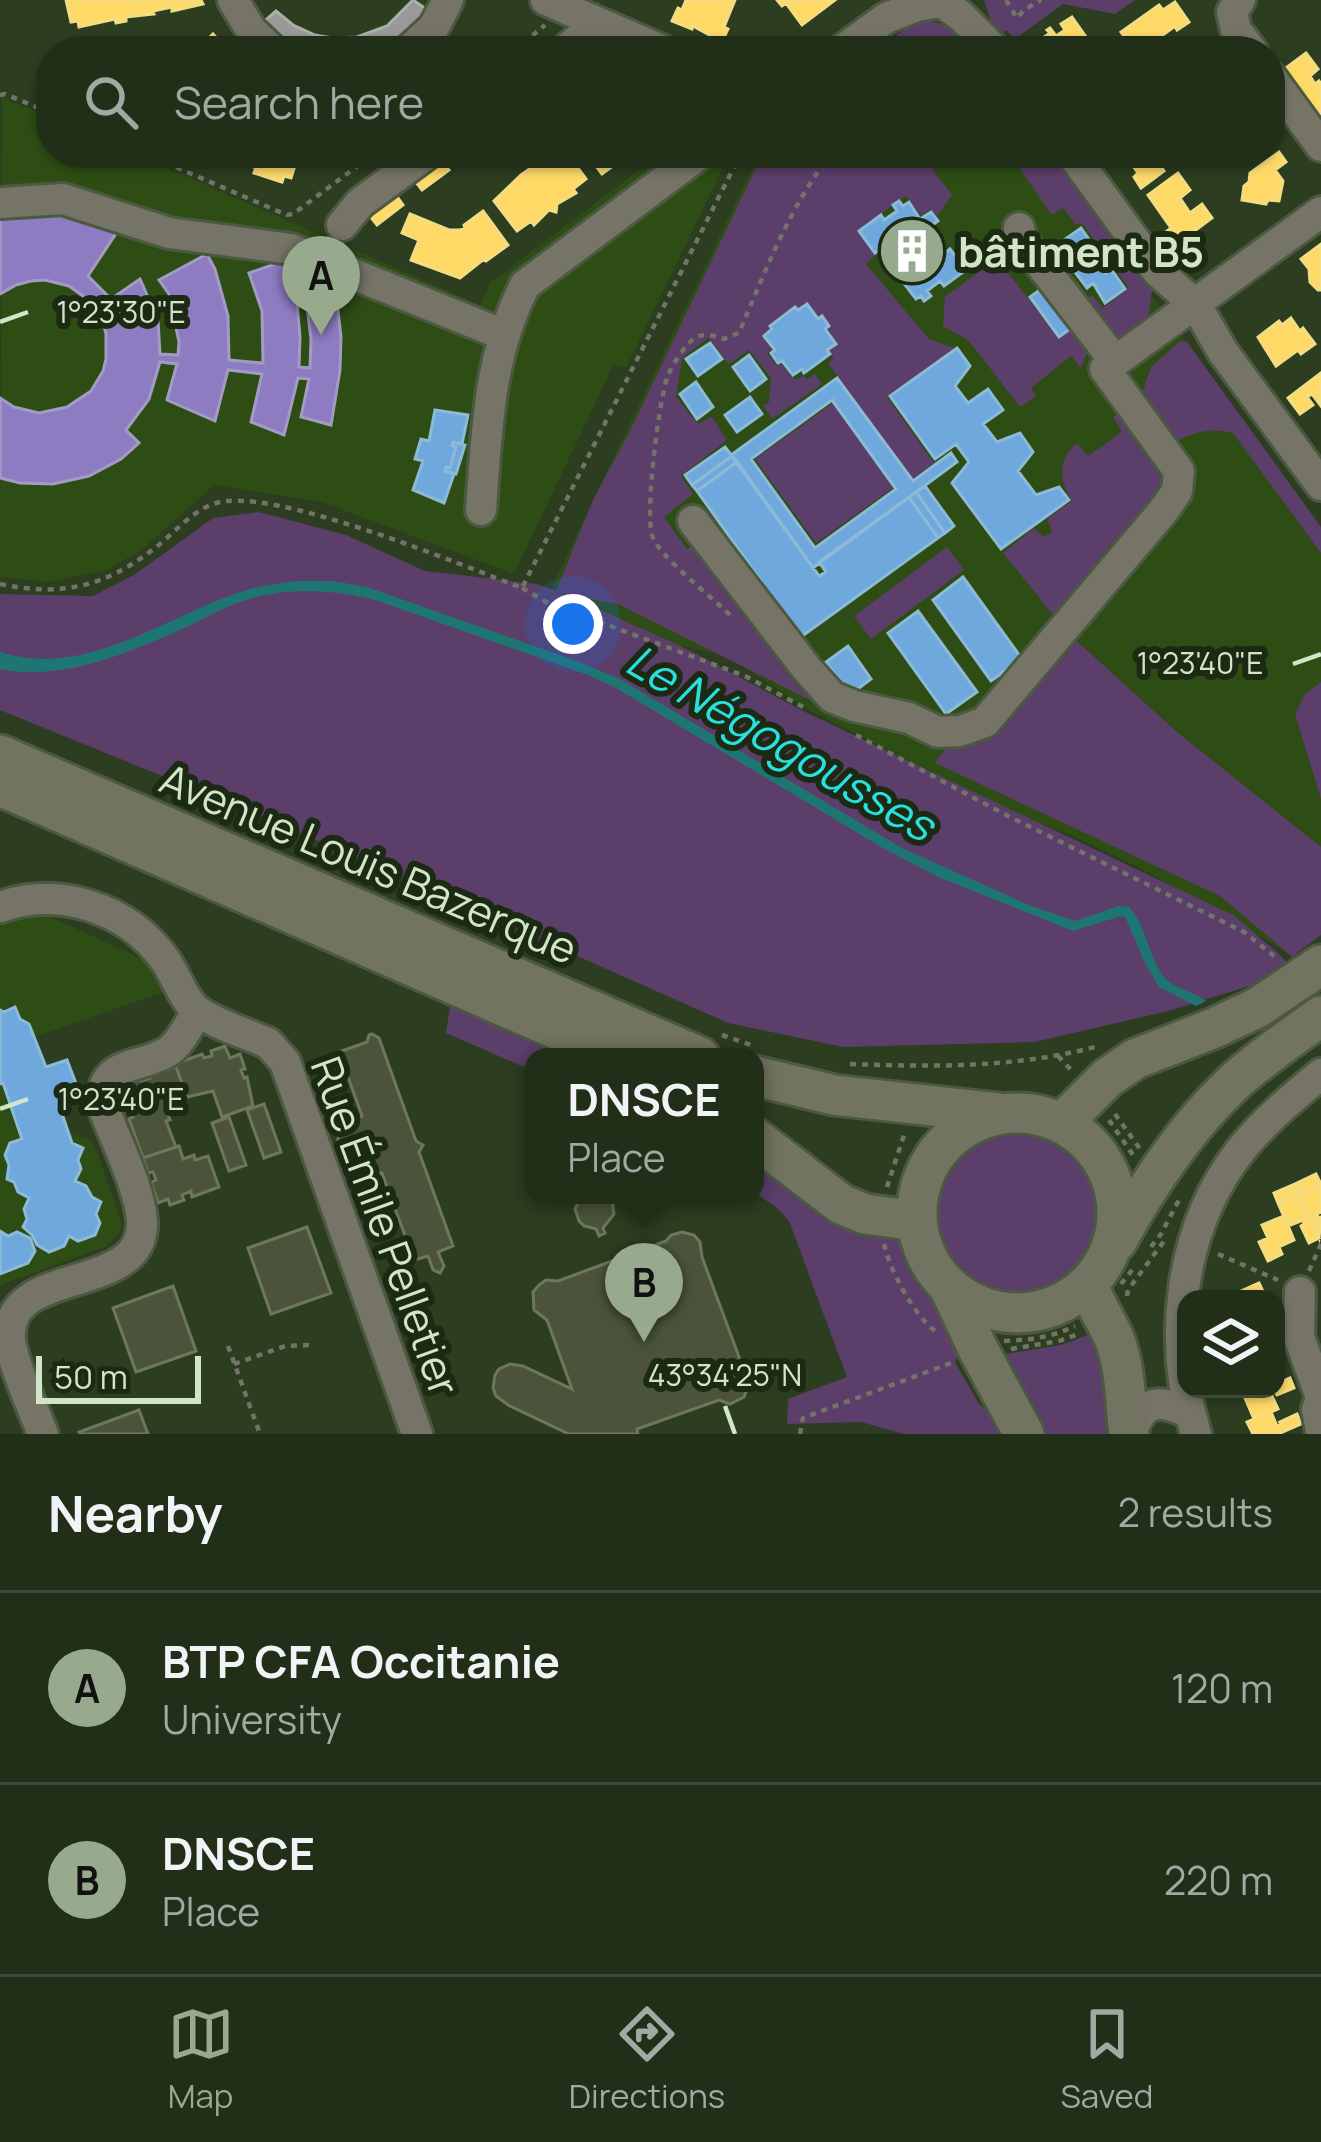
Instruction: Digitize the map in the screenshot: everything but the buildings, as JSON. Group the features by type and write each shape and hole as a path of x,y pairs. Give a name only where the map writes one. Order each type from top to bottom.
{"main road":[{"name":"Avenue Louis Bazerque","path":"0,755 711,1046"},
{"name":"Avenue Louis Bazerque","path":"0,786 599,1048"},
{"path":"1061,1123 1107,1078 1136,1059 1257,1008 1304,966"},
{"path":"1130,1434 1121,1362 1114,1338 1094,1303 1155,1177 1208,1108 1235,1081 1321,1016"},
{"path":"764,1065 834,1095 1004,1114"},
{"path":"1024,1434 950,1289 922,1246 917,1200 932,1159 946,1142 982,1119 1023,1113 1061,1123 1081,1135 1108,1170 1118,1213 1100,1290"},
{"path":"764,1145 841,1204 865,1214 917,1221"},
{"path":"950,1289 994,1312 1018,1315 1100,1290"}],"street":[{"path":"233,0 256,36"},
{"path":"424,36 448,0"},
{"path":"1240,0 1232,13 1241,36"},
{"path":"550,2 629,36"},
{"path":"860,36 894,9 956,2 961,16 981,36"},
{"path":"582,36 591,20"},
{"path":"1285,97 1321,146"},
{"path":"342,224 360,203 408,168"},
{"path":"482,510 490,394 509,317 525,285 681,168"},
{"path":"1082,168 1158,272 1196,305 1223,352 1321,485"},
{"path":"0,203 63,199 169,233 291,249 504,335"},
{"path":"694,521 832,697 909,718 938,732 960,731 985,722 1178,491 1179,470 1105,369 1321,212"},
{"path":"1019,228 1022,240 1115,361"},
{"path":"0,802 97,829"},
{"path":"0,907 51,898 110,914 152,944 197,1011 173,1047 114,1072 102,1096 140,1205 141,1234 136,1247 119,1263 9,1306 10,1344 43,1434"},
{"name":"Rue Émile Pelletier","path":"197,1011 268,1043 285,1062 417,1434"},
{"path":"1192,1424 1184,1386 1181,1327 1184,1285 1196,1233 1226,1171 1243,1148 1321,1074"},
{"path":"1300,1292 1299,1337 1321,1398 1317,1409 1321,1431"},
{"path":"1130,1434 1136,1417 1157,1404 1170,1404 1192,1424"}],"path":[{"path":"1006,0 1017,18 1041,0"},
{"path":"534,36 544,29 550,2"},
{"path":"0,95 36,107"},
{"path":"178,168 287,215 356,168"},
{"path":"522,588 732,168"},
{"path":"733,618 669,560 652,537 657,436 668,375 697,337 724,339 739,333 770,260 821,168"},
{"path":"0,584 31,591 94,584 128,567 214,503 239,500 335,519 746,676 805,708"},
{"path":"845,729 1304,966"},
{"path":"839,1064 1019,1063 1111,1043"},
{"path":"1114,1112 1149,1161"},
{"path":"1110,1122 1133,1154"},
{"path":"992,1341 1060,1333 1100,1290 1121,1284 1161,1234 1182,1193"},
{"path":"1125,1303 1128,1290 1168,1236 1184,1205"},
{"path":"1208,1249 1300,1292"},
{"path":"997,1350 1059,1341 1092,1328"},
{"path":"235,1364 285,1346 310,1345"},
{"path":"228,1346 260,1434"},
{"path":"800,1434 803,1418 950,1363"}],"shaded area":[{"path":"984,0 1135,0 1115,14 1063,4 1019,36 1006,30 1002,35 991,22"},
{"path":"916,22 944,25 959,36 895,36"},
{"path":"2,97 36,112 36,168 167,168 480,305 491,282 642,168 723,168 626,368 614,364 514,574 321,502 214,485 143,549 107,570 48,582 0,577"},
{"path":"752,168 1059,168 1321,528 1321,935 1293,956 1146,871 1011,812 814,713 727,656 657,640 549,598"},
{"path":"756,168 931,168 952,195 937,216 931,209 921,215 906,196 857,231 875,255 866,264 929,339 954,348 887,397 934,463 912,479 828,363 834,358 829,350 837,344 826,329 830,326 808,303 794,306 769,325 771,329 763,336 777,366 781,364 796,380 815,374 822,384 772,419 763,405 769,402 771,378 749,350 729,364 708,338 682,358 676,397 698,424 712,417 727,440 681,476 693,494 664,517 687,549 700,542 818,696 814,702 620,605 559,592 681,646 801,710 1233,915 1295,972 1168,1011 1035,1042 843,1047 728,1023 285,826 0,710 0,594 93,596 134,575 213,518 259,512 346,535 425,571 537,584 556,591 594,498"},
{"path":"1019,168 1074,168 1162,273 1152,292 1149,315 1138,330 1126,338 1108,335 1081,304 1092,295 1103,308 1129,288 1082,223 1076,225 1063,208 1052,215"},
{"path":"1008,250 1016,258 1005,269 1059,338 1072,329 1088,350 1081,368 1071,356 1031,388 1036,396 1020,407 969,341 943,326 945,297"},
{"path":"1180,341 1187,342 1321,527 1321,553 1233,433 1198,432 1166,446 1141,397 1151,367"},
{"path":"833,403 893,488 816,543 755,459"},
{"path":"1124,410 1155,459 1160,492 1058,621 1003,553 1034,528 1044,537 1052,532 1047,519 1072,501 1063,478 1066,456 1077,443 1088,456 1122,432 1113,417"},
{"path":"947,547 964,570 871,639 854,616"},
{"path":"1069,634 1177,732 1321,847 1321,935 1292,957 1220,896 935,763 952,740"},
{"path":"1321,682 1321,799 1295,714 1305,694"},
{"path":"48,916 145,960 164,992 34,1037 46,1067 67,1060 80,1094 58,1103 69,1133 93,1141 122,1223 119,1234 105,1247 0,1285 0,924"},
{"path":"451,1001 557,1048 524,1048 524,1067 446,1033"},
{"path":"1020,1130 1052,1136 1079,1154 1097,1181 1103,1213 1097,1245 1079,1272 1052,1290 1020,1296 988,1290 961,1272 943,1245 937,1213 943,1181 961,1154 988,1136"},
{"path":"764,1159 907,1246 963,1346 955,1362 979,1404 999,1419 1006,1434 904,1434 861,1422 787,1424 788,1399 847,1377 789,1221 764,1199"},
{"path":"1096,1332 1117,1434 1043,1434 999,1355 1061,1345"}],"water":[{"path":"297,581 367,587 618,678 902,848 1029,905 1075,921 1129,907 1164,977 1206,1001 1196,1006 1159,987 1125,917 1073,931 938,877 616,688 378,601 326,592 274,593 233,604 97,662 49,671 0,669 0,652 30,658 90,653 240,592"}],"place":[{"name":"bâtiment B5","path":"912,251"},
{"name":"BTP CFA Occitanie","path":"321,335"},
{"name":"DNSCE","path":"644,1342"}],"water label":[{"name":"Le Négogousses","path":"781,742"}]}
